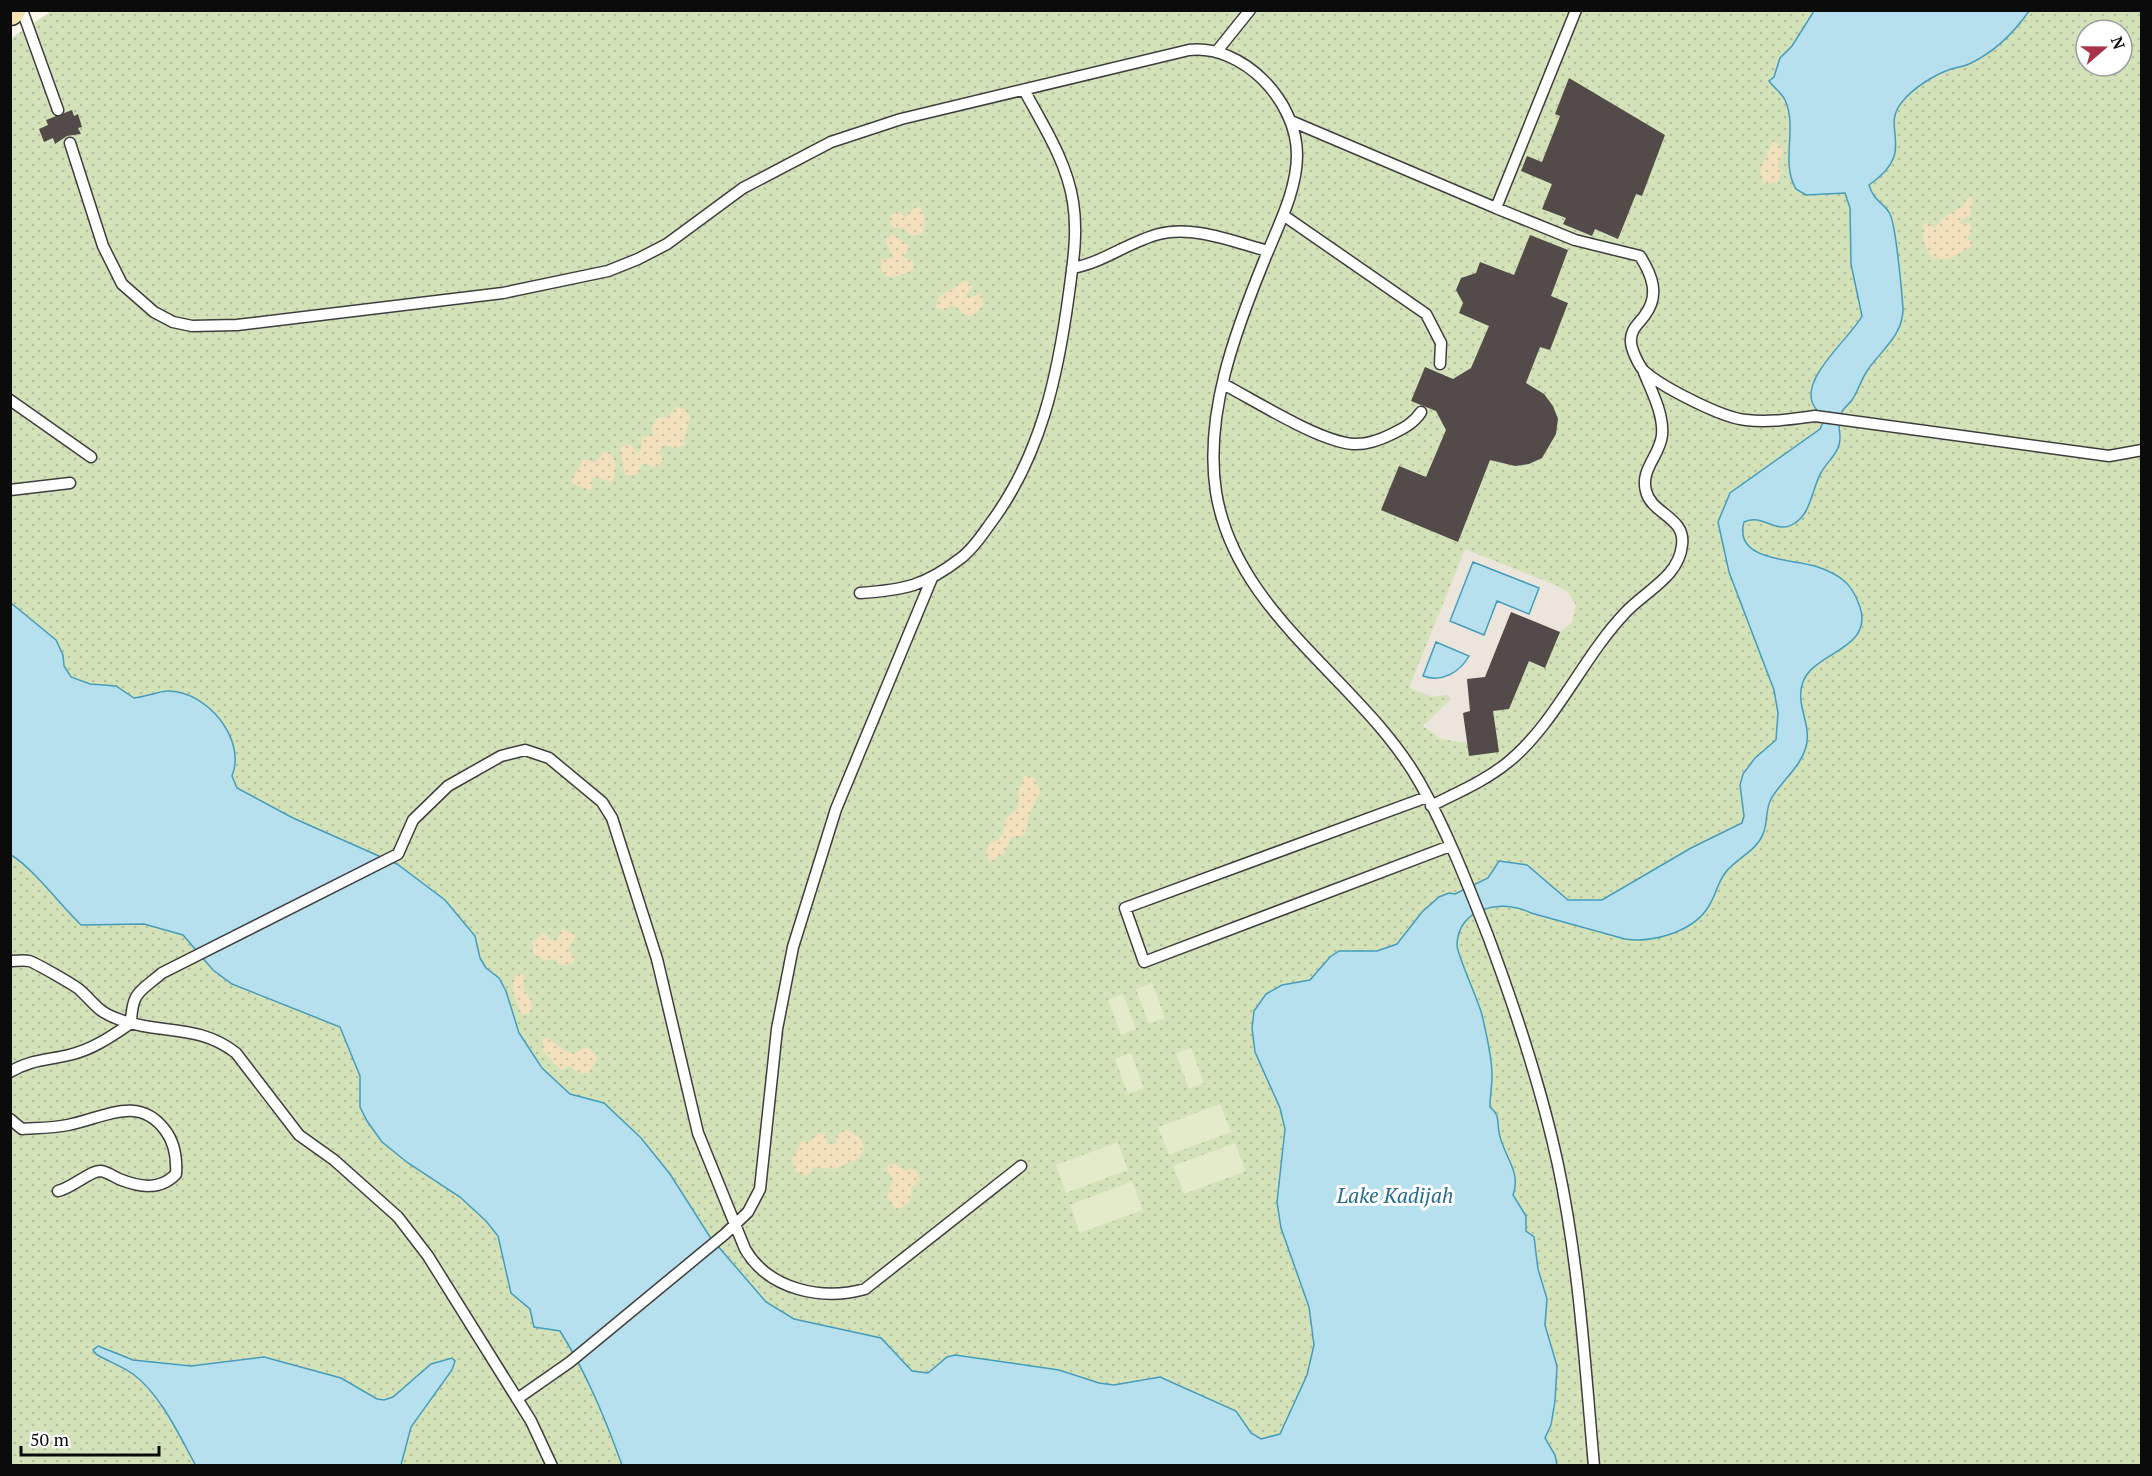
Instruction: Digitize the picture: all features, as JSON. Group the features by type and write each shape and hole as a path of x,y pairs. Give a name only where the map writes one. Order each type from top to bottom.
{"lane":[{"path":"21,10 58,110"},
{"path":"1217,51 1250,10"},
{"path":"1496,208 1576,10"},
{"path":"70,143 103,246 122,284 154,312 173,322 213,327 503,294 608,271 667,244 743,188 831,142 900,119 1189,50 1217,51 1234,59 1258,77 1280,100 1291,122 1297,158 1283,215 1268,251 1223,384 1215,425 1214,475 1218,501 1239,556 1277,615 1393,744 1429,801 1482,921 1521,1024 1559,1169 1576,1284 1594,1466"},
{"path":"860,592 902,590 932,578 963,557 984,532 1017,482 1040,434 1053,386 1072,268 1076,222 1068,181 1053,143 1024,90"},
{"path":"1291,122 1575,240 1640,256 1651,274 1654,299 1645,315 1633,328 1630,343 1643,370 1659,414 1662,436 1644,479 1646,493 1652,504 1675,522 1681,533 1682,544 1675,566 1625,612 1527,745 1506,765 1429,801 1125,908 1144,962 1450,846"},
{"path":"1283,215 1426,315 1441,343 1440,364"},
{"path":"1072,268 1089,265 1157,235 1180,230 1268,251"},
{"path":"1643,370 1687,399 1744,420 1770,421 1815,416 2109,456 2142,450"},
{"path":"1223,384 1325,437 1353,444 1372,442 1387,436 1408,426 1421,412"},
{"path":"10,400 91,457"},
{"path":"10,490 70,483"},
{"path":"517,1399 570,1362 725,1234 748,1212 760,1189 777,1029 794,947 836,809 932,578"},
{"path":"10,1071 32,1061 71,1055 99,1044 131,1023 136,995 162,973 398,854 413,820 448,786 501,756 525,750 549,758 602,802 612,818 657,959 698,1133 755,1266 799,1290 821,1295 844,1295 865,1289 1021,1166"},
{"path":"10,961 29,961 80,990 96,1009 143,1027 185,1030 224,1043 236,1053 299,1135 334,1160 398,1217 428,1256 517,1399 552,1466"},
{"path":"10,1119 22,1129 65,1126 138,1110 151,1114 169,1136 177,1160 176,1174 169,1181 158,1186 145,1186 100,1171 89,1175 79,1183 58,1191"}],"green space":[{"path":"53,10 2141,11 2141,1465 11,1466 11,38"},
{"path":"1152,983 1165,1018 1149,1024 1136,989"},
{"path":"1123,994 1136,1029 1121,1035 1108,1000"},
{"path":"1191,1048 1204,1083 1189,1089 1176,1054"},
{"path":"1131,1053 1144,1088 1128,1094 1115,1059"},
{"path":"1220,1104 1231,1132 1169,1155 1158,1127"},
{"path":"1118,1142 1128,1170 1066,1193 1056,1165"},
{"path":"1235,1143 1246,1171 1184,1194 1173,1166"},
{"path":"1132,1181 1143,1210 1080,1233 1070,1205"}],"sand":[{"path":"1773,141 1780,145 1783,151 1777,167 1783,170 1777,182 1764,184 1760,170"},
{"path":"1970,198 1973,200 1970,216 1960,221 1960,224 1970,223 1972,233 1966,239 1972,241 1972,246 1947,259 1930,256 1923,240 1924,224 1928,223 1934,228"},
{"path":"919,207 923,212 924,220 921,234 911,236 904,228 894,228 890,224 890,216 899,211 905,218 914,208"},
{"path":"893,234 910,247 903,257 913,261 913,270 892,278 884,275 880,268 882,259 893,258 885,240"},
{"path":"966,280 973,287 966,294 966,298 981,294 984,304 973,316 963,314 956,306 951,306 944,311 936,307 939,297"},
{"path":"676,407 685,409 690,417 683,445 675,448 665,445 658,452 663,458 659,465 642,464 637,475 625,475 620,450 622,446 630,444 637,452 641,451 642,438 653,435 652,427 658,417 667,418"},
{"path":"603,452 608,452 614,458 613,480 609,482 597,477 592,478 592,488 588,490 572,483 584,459 596,463"},
{"path":"1025,776 1034,778 1040,790 1031,809 1026,830 1023,836 1011,837 1005,852 990,862 985,855 990,843 998,840 1002,834 1006,818 1018,808 1019,789"},
{"path":"563,928 575,936 568,950 575,957 573,963 562,966 555,959 544,960 534,954 532,942 544,933 551,940 556,941"},
{"path":"517,974 524,974 523,987 532,1006 529,1014 522,1014 514,994 513,984"},
{"path":"548,1038 563,1050 573,1054 585,1048 590,1049 597,1058 589,1073 579,1073 569,1066 561,1070 543,1051 543,1039"},
{"path":"843,1130 848,1130 861,1139 864,1149 859,1158 835,1169 812,1167 811,1172 805,1176 795,1171 792,1159 802,1141 808,1143 819,1133 824,1134 827,1144 837,1143 836,1137"},
{"path":"896,1164 906,1171 911,1168 916,1170 920,1180 911,1188 909,1202 896,1210 887,1197 893,1180 887,1171 888,1165"}],"shaded area":[{"path":"1465,549 1558,586 1568,592 1576,605 1572,622 1560,632 1511,613 1485,677 1467,680 1470,711 1467,743 1441,739 1423,726 1451,699 1448,695 1432,697 1409,688"}],"water":[{"name":"Lake Kadijah","path":"1814,11 2029,11 2010,35 1995,48 1969,64 1951,69 1924,82 1902,102 1896,112 1894,122 1896,141 1892,161 1884,173 1869,185 1874,195 1888,210 1892,221 1903,309 1902,319 1890,343 1867,371 1854,397 1840,415 1838,449 1822,471 1801,518 1795,523 1782,527 1758,520 1744,522 1743,535 1747,544 1756,551 1767,556 1815,566 1843,580 1857,600 1862,622 1858,633 1850,642 1816,665 1807,674 1801,693 1807,731 1806,747 1800,761 1771,799 1765,830 1760,840 1725,873 1710,905 1700,917 1680,930 1658,938 1625,939 1508,907 1484,909 1474,914 1459,932 1458,950 1480,1008 1490,1052 1492,1075 1490,1107 1497,1116 1501,1140 1513,1170 1515,1186 1513,1195 1526,1216 1526,1231 1534,1237 1538,1269 1547,1299 1545,1325 1557,1366 1551,1425 1545,1438 1555,1455 1557,1465 622,1465 595,1396 560,1331 534,1327 530,1309 511,1293 498,1236 486,1221 460,1197 408,1163 382,1142 367,1121 360,1107 360,1076 340,1027 232,984 213,970 183,935 144,924 81,925 37,878 11,855 11,603 56,640 63,655 64,666 71,677 90,684 116,686 134,698 167,691 182,693 196,699 220,719 228,733 234,747 235,762 232,776 237,788 293,818 397,864 445,900 475,936 480,958 486,968 499,978 506,991 519,1033 542,1068 570,1094 604,1103 641,1138 670,1174 710,1237 766,1302 794,1319 881,1338 912,1371 928,1373 947,1357 955,1355 1059,1370 1099,1383 1114,1385 1160,1377 1236,1411 1251,1433 1261,1439 1280,1434 1307,1375 1314,1345 1309,1307 1281,1228 1277,1202 1285,1129 1280,1108 1255,1052 1252,1028 1254,1011 1266,994 1282,985 1310,980 1330,957 1339,951 1377,951 1397,944 1422,912 1439,897 1449,893 1455,894 1488,878 1499,861 1527,865 1568,900 1602,900 1691,848 1742,823 1744,816 1740,785 1743,774 1755,758 1776,740 1778,713 1774,690 1729,572 1718,522 1730,493 1820,429 1824,420 1813,404 1811,394 1814,382 1820,370 1862,316 1851,264 1850,208 1845,193 1806,195 1796,189 1789,168 1789,111 1783,97 1769,81 1774,77 1780,58 1792,46"},
{"path":"1473,562 1539,588 1529,614 1497,601 1484,635 1450,621"},
{"path":"1436,642 1469,656 1461,667 1450,675 1430,678 1423,676"},
{"path":"98,1346 133,1360 191,1366 264,1357 341,1378 377,1399 384,1400 393,1397 431,1364 452,1358 455,1361 452,1370 411,1427 401,1465 196,1466 161,1404 133,1374 96,1354 93,1350"}],"building":[{"path":"1569,78 1665,135 1642,196 1636,194 1618,239 1595,229 1592,236 1563,224 1566,218 1542,209 1552,184 1521,171 1527,156 1542,162 1560,116 1555,114"},
{"path":"72,110 74,116 78,114 82,127 78,128 81,134 67,136 55,144 53,138 44,142 39,129 48,125 46,120"},
{"path":"1530,235 1568,250 1551,296 1568,303 1550,350 1540,347 1526,383 1544,394 1553,406 1558,419 1556,434 1542,458 1529,464 1515,466 1490,460 1458,542 1381,510 1399,466 1426,477 1446,430 1436,411 1411,401 1425,367 1453,379 1471,368 1489,326 1459,313 1463,303 1456,290 1461,278 1476,273 1480,262 1514,275"},
{"path":"1511,612 1560,632 1545,668 1529,661 1509,709 1493,711 1499,752 1469,756 1463,713 1470,711 1467,679 1485,677"}]}
